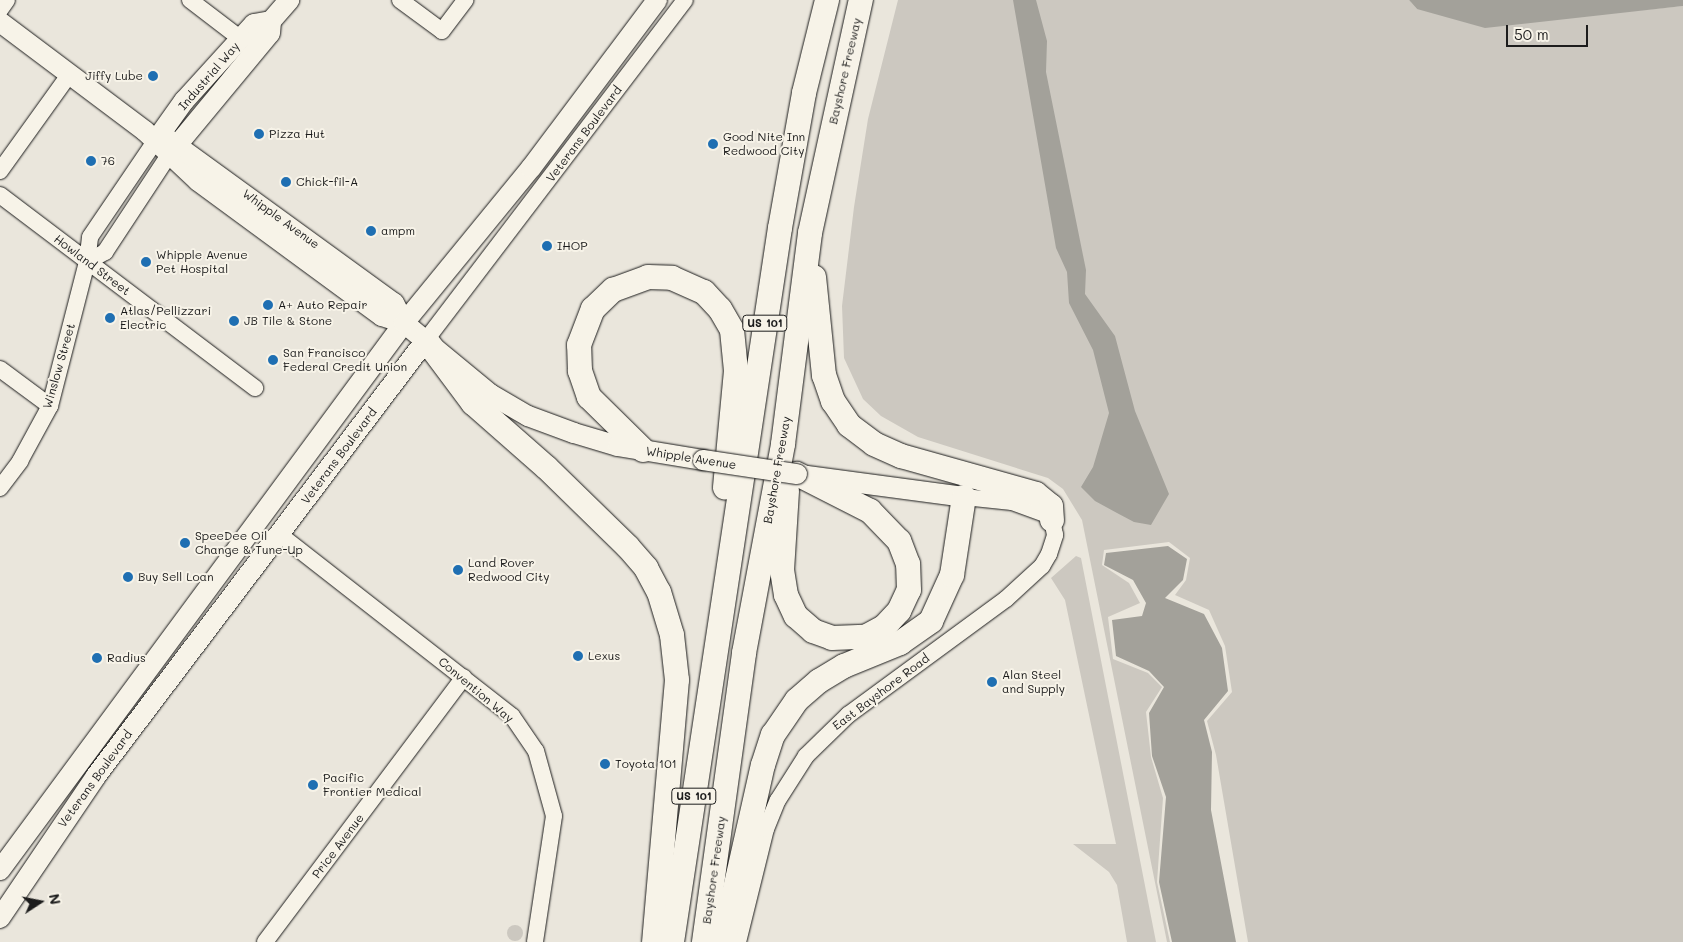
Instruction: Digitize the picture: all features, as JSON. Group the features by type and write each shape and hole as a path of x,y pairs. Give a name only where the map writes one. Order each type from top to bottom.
{"highway":[{"name":"US 101","path":"672,942 781,218 804,93 827,0"},
{"name":"Bayshore Freeway","path":"704,942 744,653 783,444 810,233 852,31 861,0"},
{"path":"810,233 824,375 833,402 849,425 874,444 901,456 1036,494 1051,506 1052,520"},
{"path":"643,450 589,397 580,372 579,345 593,310 613,290 648,277 672,278 694,286 712,300 727,319 735,343 735,379 722,517 716,649"},
{"path":"426,340 473,402 547,468 628,547 646,568 659,592 672,635 677,680 654,942"},
{"path":"783,444 787,493 782,570 790,606 804,624 822,636 854,639 875,632 892,620 904,602 910,577 904,552 891,530 870,511 797,474"},
{"path":"723,942 763,765 773,735 798,700 818,681 844,666 900,643 931,621 952,575 964,496"}],"main road":[{"name":"Industrial Way","path":"161,142 270,33 271,21 289,0"},
{"name":"Veterans Boulevard","path":"0,870 404,323 531,168 657,0"},
{"name":"Industrial Way","path":"161,142 184,101 254,24 271,21"},
{"name":"Whipple Avenue","path":"0,22 161,142 394,302 404,323 490,394 521,413 574,433 643,450 797,474 964,496"},
{"name":"Veterans Boulevard","path":"0,918 123,740 426,340"},
{"path":"278,534 280,493"},
{"path":"123,740 122,727 127,712 151,672 157,656"}],"street":[{"path":"0,10 8,0"},
{"path":"190,0 241,39"},
{"path":"400,0 442,31 464,0"},
{"name":"Veterans Boulevard","path":"426,340 685,0"},
{"path":"0,171 69,75"},
{"path":"87,262 105,252 161,142"},
{"name":"Howland Street","path":"0,196 255,388"},
{"name":"Winslow Street","path":"0,488 20,461 50,406 87,262"},
{"path":"0,369 50,406"},
{"name":"Whipple Avenue","path":"964,496 1012,502 1037,509 1052,520"},
{"name":"East Bayshore Road","path":"738,942 766,829 778,800 800,763 848,715 1027,581 1042,566 1052,546 1056,535 1052,520"},
{"name":"Convention Way","path":"278,534 512,716 536,751 547,781 554,816 536,942"},
{"name":"Price Avenue","path":"266,942 464,677"}],"shaded area":[{"path":"898,0 1409,0 1417,9 1622,12 1683,6 1683,942 1248,942 1216,755 1207,721 1232,692 1225,646 1209,610 1175,595 1186,580 1190,558 1169,542 1104,550 1102,565 1129,583 1140,603 1108,617 1113,659 1148,673 1162,687 1146,712 1151,757 1163,798 1157,882 1170,942 1167,942 1082,520 1063,489 1048,478 918,437 881,416 863,399 844,358 842,306 854,207 868,119"},
{"path":"1013,0 1036,0 1047,41 1046,72 1086,270 1085,294 1115,336 1135,411 1169,494 1151,525 1134,522 1117,513 1095,501 1081,487 1093,467 1109,413 1093,350 1069,303 1067,272 1056,248"},
{"path":"1409,0 1683,0 1683,6 1485,28 1417,9"},
{"path":"1168,546 1187,559 1183,580 1165,598 1204,614 1222,648 1228,691 1204,720 1212,752 1211,810 1236,942 1172,942 1159,882 1166,797 1152,756 1149,713 1164,687 1149,671 1116,656 1112,620 1142,616 1146,603 1133,580 1104,565 1106,553"},
{"path":"1076,556 1081,558 1156,942 1127,942 1117,885 1109,872 1073,844 1116,844 1065,600 1051,578"},
{"path":"515,925 523,933 515,941 507,933"}],"place":[{"name":"Jiffy Lube","path":"153,76"},
{"name":"Pizza Hut","path":"259,134"},
{"name":"Good Nite Inn Redwood City","path":"713,144"},
{"name":"76","path":"91,161"},
{"name":"Chick-fil-A","path":"286,182"},
{"name":"ampm","path":"371,231"},
{"name":"IHOP","path":"547,246"},
{"name":"Whipple Avenue Pet Hospital","path":"146,262"},
{"name":"A+ Auto Repair","path":"268,305"},
{"name":"Atlas/Pellizzari Electric","path":"110,318"},
{"name":"JB Tile & Stone","path":"234,321"},
{"name":"San Francisco Federal Credit Union","path":"273,360"},
{"name":"SpeeDee Oil Change & Tune-Up","path":"185,543"},
{"name":"Land Rover Redwood City","path":"458,570"},
{"name":"Buy Sell Loan","path":"128,577"},
{"name":"Lexus","path":"578,656"},
{"name":"Radius","path":"97,658"},
{"name":"Alan Steel and Supply","path":"992,682"},
{"name":"Toyota 101","path":"605,764"},
{"name":"Pacific Frontier Medical","path":"313,785"}]}
